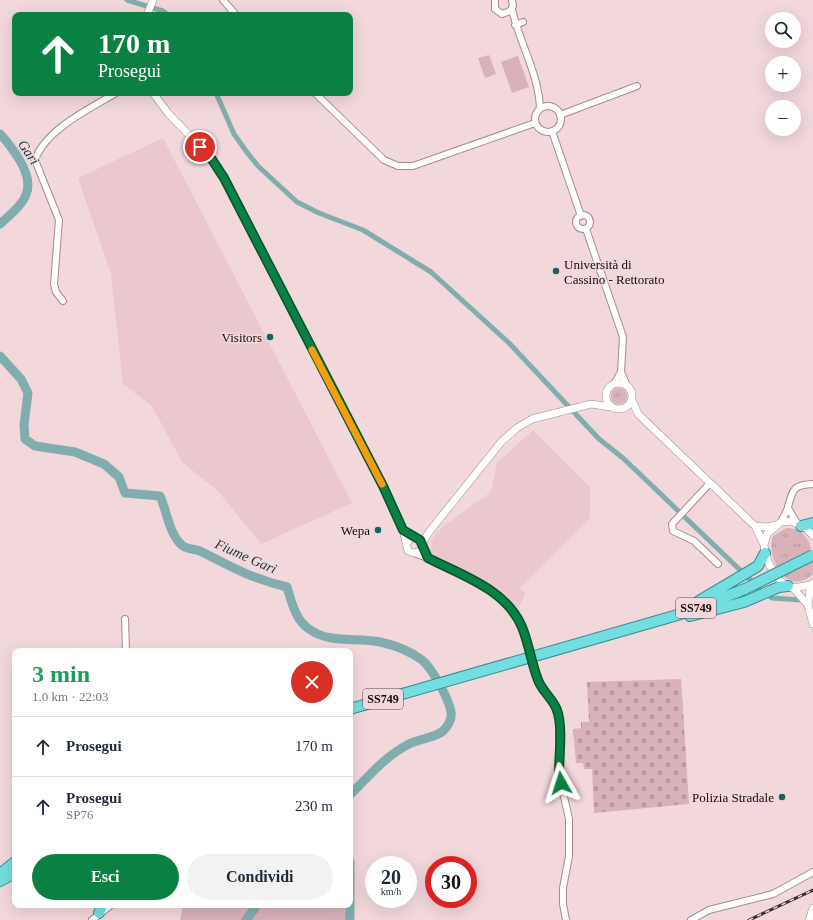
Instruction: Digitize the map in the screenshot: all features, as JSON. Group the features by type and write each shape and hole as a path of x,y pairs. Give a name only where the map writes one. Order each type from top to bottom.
{"highway":[{"path":"799,524 813,523"},
{"path":"646,625 693,604 758,566 764,549"},
{"name":"SS749","path":"353,708 681,614 745,589 813,555"},
{"path":"646,625 686,618 751,599 776,589 790,587"},
{"path":"0,874 12,864"},
{"path":"0,878 12,870"},
{"path":"0,881 12,875"}],"street":[{"path":"223,0 233,12"},
{"path":"495,0 494,6 496,11 505,14 515,25"},
{"path":"512,0 515,25 532,70 539,95 540,109"},
{"path":"148,12 153,1"},
{"path":"505,14 512,9"},
{"path":"515,25 523,22"},
{"path":"532,70 539,67"},
{"path":"560,115 637,86"},
{"path":"539,95 547,106"},
{"path":"63,301 56,292 54,284 59,220 49,191 36,168 34,160 54,132 111,96"},
{"path":"154,96 211,158 224,178 383,486 403,530 408,551 428,558 489,590 503,600 515,614 522,626 540,684 553,702 559,720 559,774 569,819 569,856 563,894 566,920"},
{"path":"318,96 384,160 398,166 413,166 535,123"},
{"path":"547,106 555,108 560,115 560,123 552,131 542,130 535,123 535,115 540,109 547,106"},
{"path":"552,131 580,216"},
{"path":"580,216 585,215 590,220 589,226 586,229"},
{"path":"580,216 577,219 577,226 580,229 586,229"},
{"path":"414,554 420,551 428,532 502,441 517,428 532,419 591,404 607,392 621,372 624,337 586,229"},
{"path":"621,372 632,392 632,400 638,414 755,526 770,566 782,584 790,587 808,605"},
{"path":"614,384 620,383 628,386"},
{"path":"607,392 607,400 611,407"},
{"path":"621,409 628,406 632,400"},
{"path":"591,404 621,409 638,414"},
{"path":"710,483 674,523 672,528 673,531 694,541 718,564"},
{"path":"764,549 767,534 779,523 788,508 789,498 793,490 801,485 813,484"},
{"path":"788,508 799,524 813,536"},
{"path":"755,526 766,527 792,521 799,524"},
{"path":"403,530 420,540 428,558"},
{"path":"406,545 409,540 428,532"},
{"path":"790,587 812,584 808,605 813,624"},
{"path":"125,619 126,648"},
{"path":"691,920 710,910 773,894 813,872"},
{"path":"808,920 813,908"}],"shaded area":[{"path":"163,138 352,503 261,544 217,490 182,462 152,406 123,384 111,274 78,178"},
{"path":"533,430 590,487 590,518 520,588 525,594 517,611 496,592 433,558 431,552 431,541 437,531 491,492 497,463"}],"green space":[{"path":"489,55 496,74 485,78 478,58"},
{"path":"518,56 529,87 512,93 501,62"},
{"path":"619,388 626,393 627,396 622,403 619,404 612,399 611,396 616,389"},
{"path":"786,528 795,529 801,532 809,543 813,574 803,580 795,581 787,578 780,572 772,554 771,544 773,536"},
{"path":"681,679 689,804 594,813 592,769 584,769 583,763 576,763 573,729 581,728 581,722 589,722 587,682"},
{"path":"182,908 348,908 347,920 180,920"}],"waterway":[{"path":"127,0 164,12"},
{"path":"217,96 234,134 246,151 258,166 297,202 319,213 363,230 431,272 509,343 599,439 623,458 761,590 772,598 801,600"},
{"name":"Gari","path":"0,134 19,159 28,179 26,195 22,202 0,224"},
{"name":"Fiume Gari","path":"0,356 21,379 28,393 24,425 25,439 35,446 75,452 104,464 119,477 125,493 160,496 174,536 183,546 200,551 253,576 287,587 297,616 304,625 317,634 325,637 385,643 407,651 426,664 440,684 450,706 451,715 448,725 440,733 409,744 400,749 377,767 353,792"},
{"name":"Fiume Gari","path":"246,920 255,908"},
{"path":"350,908 350,920"}],"railway":[{"path":"749,920 813,890"}],"slow traffic":[{"path":"312,350 382,484"}],"place":[{"name":"Università di Cassino - Rettorato","path":"556,271"},
{"name":"Visitors","path":"270,337"},
{"name":"Wepa","path":"378,530"},
{"name":"Polizia Stradale","path":"782,797"}],"route":[{"path":"200,147 211,158 224,178 383,486 403,530 420,540 428,558 484,586 503,600 515,614 522,626 537,678 557,709 559,720 559,774 561,783"}]}
